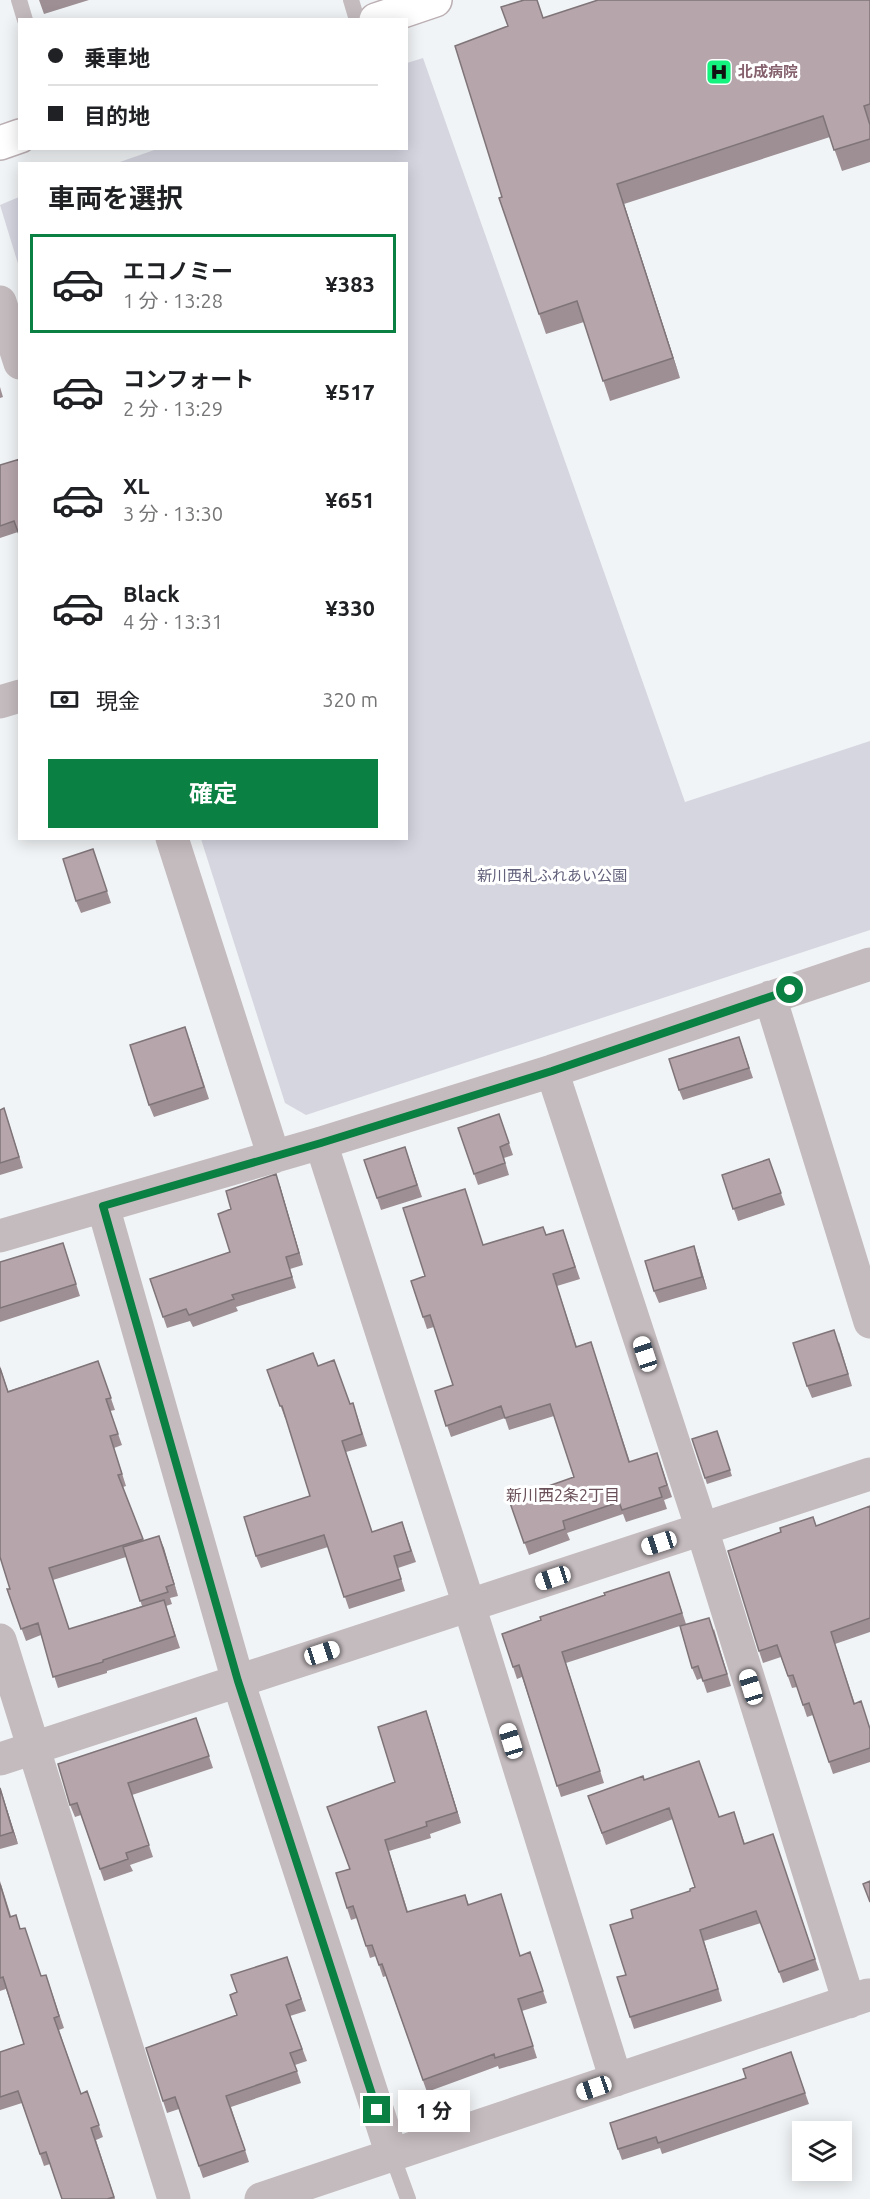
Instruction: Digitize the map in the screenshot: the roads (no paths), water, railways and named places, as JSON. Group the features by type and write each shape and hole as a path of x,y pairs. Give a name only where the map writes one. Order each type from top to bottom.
{"street":[{"path":"382,18 435,0"},
{"path":"0,143 18,137"},
{"path":"0,302 18,357"},
{"path":"0,702 18,697"},
{"path":"173,840 274,1157"},
{"path":"0,1236 321,1143 552,1071 870,964"},
{"path":"770,997 870,1322"},
{"path":"261,2199 859,1998 552,1071"},
{"path":"321,1143 469,1605 616,2080"},
{"path":"103,1206 238,1681 392,2155"},
{"path":"0,1759 870,1474"},
{"path":"0,1640 174,2199"}],"lane":[{"path":"19,0 24,18"},
{"path":"351,0 356,18"},
{"path":"392,2155 408,2199"}],"place":[{"name":"北成病院","path":"719,72"}],"district":[{"name":"新川西2条2丁目","path":"563,1495"}],"park label":[{"name":"新川西札ふれあい公園","path":"552,876"}]}
